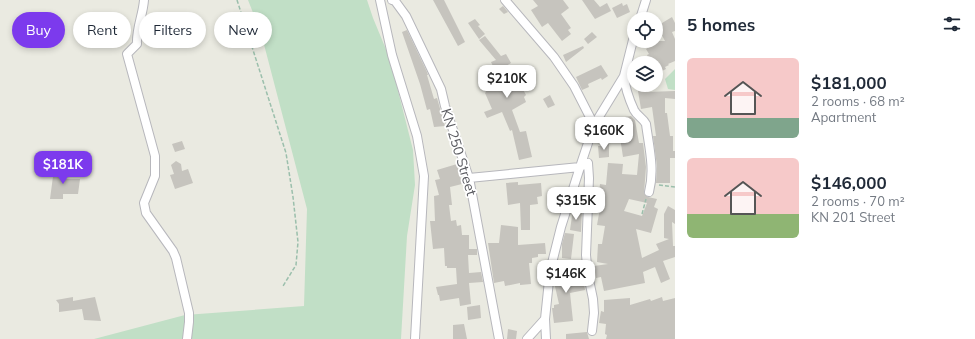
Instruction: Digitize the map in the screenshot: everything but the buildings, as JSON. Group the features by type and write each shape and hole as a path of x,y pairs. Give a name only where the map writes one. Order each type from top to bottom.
{"street":[{"path":"144,0 144,11 137,36 137,44 127,54 155,156 155,176 144,203 146,213 173,250 176,258 189,313 187,339"},
{"path":"380,0 392,56 417,136 424,176 415,339"},
{"name":"KN 250 Street","path":"392,0 395,1 406,16 441,89 445,106 469,178 499,339"},
{"path":"505,0 554,57 574,86 594,125"},
{"path":"642,12 646,0"},
{"path":"546,339 544,319 550,271 561,227 584,165 594,125 624,76 631,48"},
{"path":"624,76 627,93 634,110 646,124 652,167 649,192"},
{"path":"469,178 584,165"},
{"path":"584,165 588,178 586,255 593,299 594,313 592,331"},
{"path":"527,339 544,319"}],"path":[{"path":"238,0 286,153 298,242 296,264 284,286"},
{"path":"642,214 650,190 655,190 658,185 675,187"}],"green space":[{"path":"248,0 367,0 390,59 413,150 415,185 407,236 401,339 94,339 185,315 304,306 307,209 265,48 272,48 272,12 253,12"},
{"path":"675,69 675,90 668,89 665,79"}]}
